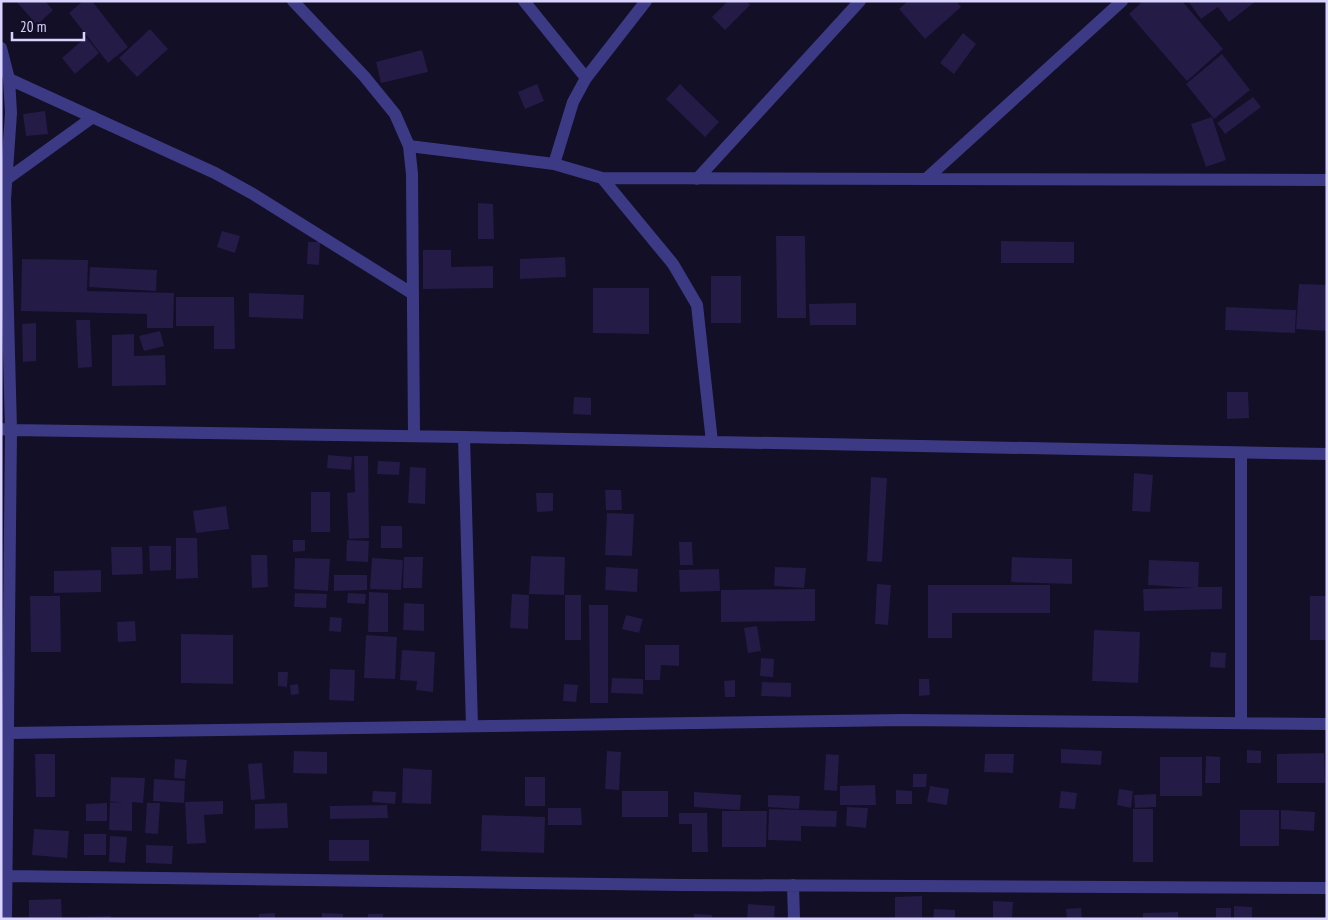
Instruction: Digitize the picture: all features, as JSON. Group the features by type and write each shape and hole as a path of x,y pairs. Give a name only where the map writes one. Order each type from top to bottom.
{"street":[{"path":"293,1 364,76 395,114 409,146 412,174 414,436"},
{"path":"524,1 586,78"},
{"path":"554,164 573,102 586,78 646,1"},
{"path":"697,179 860,1"},
{"path":"926,179 1122,1"},
{"path":"1,48 10,79 10,113 4,155 6,179 8,733 6,919"},
{"path":"10,79 215,173 253,194 413,294"},
{"path":"6,179 93,117"},
{"path":"409,146 554,164 602,178 1327,180"},
{"path":"602,178 673,264 697,305 712,442"},
{"path":"6,430 1327,454"},
{"path":"464,437 472,726"},
{"path":"1241,452 1241,723"},
{"path":"8,733 902,720 1327,724"},
{"path":"7,876 793,886 1327,888"},
{"path":"793,886 794,919"}],"building":[{"path":"16,1 45,1 53,10 37,25"},
{"path":"83,1 92,1 128,47 108,63 69,13"},
{"path":"728,1 746,1 750,5 725,30 712,17"},
{"path":"908,1 956,1 961,7 925,39 899,9"},
{"path":"1143,1 1182,1 1223,49 1187,81 1129,14"},
{"path":"1188,1 1256,1 1229,22 1218,7 1201,19"},
{"path":"150,29 168,49 137,77 119,58"},
{"path":"963,33 976,44 954,74 940,63"},
{"path":"86,37 99,53 75,74 62,58"},
{"path":"422,50 428,72 381,83 376,62"},
{"path":"1222,54 1250,90 1214,119 1186,84"},
{"path":"537,84 544,101 525,109 518,92"},
{"path":"680,84 719,122 705,137 666,99"},
{"path":"1253,97 1261,107 1225,134 1217,123"},
{"path":"45,111 48,134 26,136 23,114"},
{"path":"1212,117 1226,160 1206,167 1191,124"},
{"path":"478,203 493,204 494,239 478,239"},
{"path":"222,231 240,236 235,253 217,247"},
{"path":"776,236 805,236 806,318 777,318"},
{"path":"1001,241 1074,242 1074,263 1001,263"},
{"path":"308,242 320,242 319,265 307,264"},
{"path":"423,250 451,250 451,267 493,266 493,288 423,289"},
{"path":"565,257 566,277 520,279 520,259"},
{"path":"22,259 88,260 87,291 174,293 173,328 147,328 147,314 21,311"},
{"path":"90,267 157,270 156,291 89,287"},
{"path":"711,276 741,276 741,323 711,323"},
{"path":"1299,284 1327,285 1327,331 1296,329"},
{"path":"593,288 649,288 649,334 593,333"},
{"path":"249,293 304,295 303,319 249,317"},
{"path":"176,297 234,297 235,349 214,349 214,326 176,326"},
{"path":"856,303 856,325 810,325 809,304"},
{"path":"1226,307 1296,310 1295,333 1225,330"},
{"path":"76,320 90,320 92,367 78,368"},
{"path":"36,323 36,361 23,362 22,324"},
{"path":"160,331 164,346 144,351 139,336"},
{"path":"134,334 134,356 165,355 166,385 112,386 112,335"},
{"path":"1227,392 1248,392 1249,418 1227,419"},
{"path":"574,397 591,398 591,415 573,414"},
{"path":"328,455 352,457 351,470 327,468"},
{"path":"354,456 368,456 369,538 349,539 347,493 355,492"},
{"path":"378,461 400,462 399,475 377,474"},
{"path":"410,467 426,468 425,504 408,503"},
{"path":"1134,473 1153,475 1150,512 1132,511"},
{"path":"871,477 887,478 882,562 867,561"},
{"path":"605,490 621,490 622,510 606,510"},
{"path":"311,492 330,492 330,532 311,532"},
{"path":"536,493 553,493 553,511 537,512"},
{"path":"226,506 229,529 196,533 193,511"},
{"path":"607,513 634,514 632,556 605,555"},
{"path":"381,526 402,526 402,548 381,548"},
{"path":"176,538 197,538 198,578 176,579"},
{"path":"293,540 305,540 305,551 293,552"},
{"path":"347,540 369,541 368,562 346,561"},
{"path":"679,542 692,542 693,565 680,565"},
{"path":"149,546 171,546 171,570 150,571"},
{"path":"111,547 142,547 143,574 112,575"},
{"path":"251,555 267,555 268,587 252,588"},
{"path":"531,556 565,557 564,595 529,594"},
{"path":"404,557 423,557 422,588 403,588"},
{"path":"1012,557 1072,559 1072,584 1011,582"},
{"path":"295,558 330,559 328,591 294,589"},
{"path":"372,558 403,560 401,590 370,589"},
{"path":"1149,560 1199,562 1198,587 1222,587 1222,609 1144,611 1143,589 1194,588 1148,585"},
{"path":"606,567 638,569 637,592 605,590"},
{"path":"775,567 806,568 804,588 774,586"},
{"path":"719,569 720,591 680,592 679,570"},
{"path":"101,570 101,592 54,593 54,571"},
{"path":"334,575 367,575 367,590 334,591"},
{"path":"877,584 891,585 888,625 875,624"},
{"path":"928,585 1050,585 1050,613 952,613 952,638 928,638"},
{"path":"815,589 815,621 721,622 721,590"},
{"path":"369,592 388,593 388,632 368,632"},
{"path":"295,593 327,594 326,608 294,607"},
{"path":"348,593 366,594 365,604 347,603"},
{"path":"512,594 529,595 528,629 510,628"},
{"path":"565,595 581,595 581,640 565,640"},
{"path":"30,596 60,596 61,652 31,652"},
{"path":"1310,596 1327,596 1327,640 1310,640"},
{"path":"404,603 424,604 424,631 403,630"},
{"path":"589,605 608,605 608,703 590,703"},
{"path":"626,615 643,619 639,633 622,629"},
{"path":"330,617 342,618 341,632 329,631"},
{"path":"135,621 136,641 118,642 117,622"},
{"path":"757,626 761,651 748,653 744,628"},
{"path":"1094,630 1140,632 1138,683 1092,681"},
{"path":"181,634 233,635 233,684 181,683"},
{"path":"366,635 397,637 395,679 364,678"},
{"path":"645,645 679,645 679,666 661,665 660,680 645,680"},
{"path":"402,650 435,652 433,692 416,690 417,681 400,680"},
{"path":"1211,652 1226,653 1225,668 1210,667"},
{"path":"761,658 774,659 773,677 760,676"},
{"path":"330,669 355,670 354,701 329,700"},
{"path":"278,672 288,672 287,687 278,686"},
{"path":"612,678 643,679 643,694 611,693"},
{"path":"919,679 929,679 930,695 919,696"},
{"path":"735,680 735,697 725,697 724,681"},
{"path":"762,682 791,683 791,697 761,696"},
{"path":"298,684 299,694 291,695 290,685"},
{"path":"564,684 578,685 576,702 563,701"},
{"path":"1061,749 1102,751 1101,765 1061,763"},
{"path":"1247,750 1261,751 1261,763 1247,763"},
{"path":"294,751 327,752 327,774 293,773"},
{"path":"607,751 621,752 619,790 605,789"},
{"path":"1324,753 1325,783 1277,783 1277,754"},
{"path":"35,754 55,754 55,797 36,797"},
{"path":"826,754 839,755 837,791 824,790"},
{"path":"985,754 1014,754 1013,773 984,772"},
{"path":"1206,756 1220,757 1220,783 1205,783"},
{"path":"1160,757 1202,757 1202,796 1160,796"},
{"path":"175,759 187,760 185,779 174,778"},
{"path":"262,763 265,799 251,800 248,764"},
{"path":"403,768 432,770 431,804 402,803"},
{"path":"913,774 927,774 926,787 913,787"},
{"path":"111,777 145,778 143,803 132,802 132,831 109,830 110,802 122,803 110,801"},
{"path":"525,777 545,777 545,806 525,806"},
{"path":"154,779 185,781 184,803 153,801"},
{"path":"875,785 876,805 840,805 840,786"},
{"path":"930,786 949,789 947,805 927,802"},
{"path":"1119,789 1133,791 1131,808 1117,805"},
{"path":"896,790 912,791 912,804 896,804"},
{"path":"373,791 396,792 395,804 372,802"},
{"path":"622,791 668,791 668,817 622,817"},
{"path":"1061,791 1077,793 1075,809 1059,808"},
{"path":"694,792 741,795 740,810 694,807"},
{"path":"1156,794 1156,807 1135,808 1134,795"},
{"path":"768,795 800,796 799,809 768,807"},
{"path":"223,801 223,814 204,815 206,843 187,844 185,802"},
{"path":"107,803 107,821 86,821 86,804"},
{"path":"147,803 160,803 158,834 145,833"},
{"path":"287,803 288,828 255,829 255,804"},
{"path":"387,805 388,818 330,819 330,806"},
{"path":"847,807 868,808 866,828 846,826"},
{"path":"548,808 581,808 582,825 548,825"},
{"path":"769,809 837,811 836,827 801,826 801,841 768,840"},
{"path":"1133,809 1153,809 1153,862 1133,862"},
{"path":"1240,810 1279,810 1279,846 1240,846"},
{"path":"1281,810 1315,812 1314,831 1281,829"},
{"path":"722,811 767,811 766,847 722,847"},
{"path":"679,813 707,813 708,852 692,852 692,824 679,824"},
{"path":"482,815 545,817 544,853 481,851"},
{"path":"34,829 69,831 67,858 32,855"},
{"path":"84,834 106,834 106,855 84,855"},
{"path":"110,836 127,837 125,863 109,862"},
{"path":"329,840 369,840 369,861 329,861"},
{"path":"146,845 173,846 172,864 146,863"},
{"path":"922,896 922,919 895,919 895,897"},
{"path":"61,899 62,918 29,919 29,900"},
{"path":"993,901 1013,902 1012,919 993,919"},
{"path":"748,904 775,906 774,919 747,919"},
{"path":"1234,906 1252,907 1252,919 1234,919"},
{"path":"1081,908 1082,919 1067,919 1066,909"},
{"path":"1216,908 1231,908 1231,919 1216,919"},
{"path":"934,909 955,910 955,919 933,919"},
{"path":"1178,912 1178,919 1143,919 1143,913"},
{"path":"275,913 275,919 259,919 259,914"},
{"path":"322,913 343,914 343,919 322,919"},
{"path":"368,914 383,914 383,919 368,919"},
{"path":"694,914 712,915 712,919 694,919"},
{"path":"111,916 111,919 80,919 80,917"}]}
